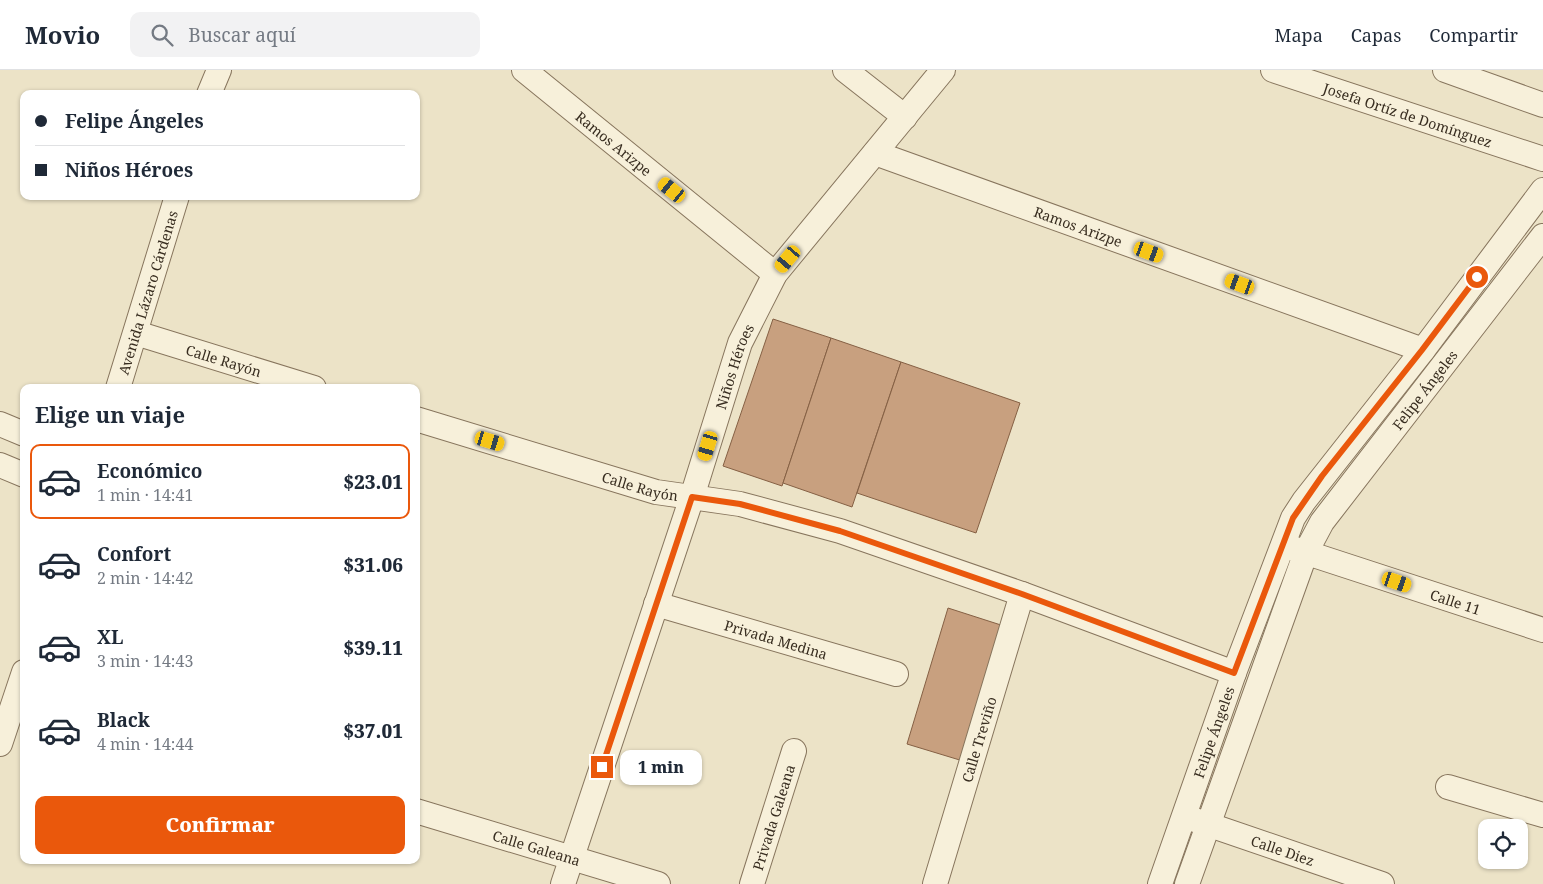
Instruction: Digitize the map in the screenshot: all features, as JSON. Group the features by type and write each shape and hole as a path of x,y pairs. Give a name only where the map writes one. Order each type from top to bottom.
{"street":[{"name":"Ramos Arizpe","path":"524,70 775,274"},
{"path":"845,70 905,117"},
{"name":"Niños Héroes","path":"563,884 692,497 740,343 775,274 942,70"},
{"name":"Josefa Ortíz de Domínguez","path":"1274,70 1298,74 1543,159"},
{"path":"1445,70 1543,105"},
{"name":"Ramos Arizpe","path":"875,153 1422,350"},
{"name":"Felipe Ángeles","path":"1187,884 1208,824 1295,548 1293,518 1304,501 1422,350 1543,190"},
{"name":"Avenida Lázaro Cárdenas","path":"119,384 176,200"},
{"name":"Felipe Ángeles","path":"1160,884 1234,673 1295,548 1322,522 1543,236"},
{"name":"Calle Rayón","path":"136,333 261,380 288,384"},
{"name":"Calle Rayón","path":"420,420 656,492 740,504 840,531 1022,594 1234,673"},
{"path":"0,424 20,432"},
{"path":"0,465 20,473"},
{"name":"Calle 11","path":"1295,548 1543,630"},
{"name":"Calle Treviño","path":"936,884 1022,594"},
{"name":"Privada Medina","path":"656,604 896,674"},
{"path":"0,744 20,689"},
{"name":"Privada Galeana","path":"752,884 794,751"},
{"path":"1448,788 1543,815"},
{"name":"Calle Galeana","path":"420,813 658,884"},
{"name":"Calle Diez","path":"1184,816 1382,884"}],"building":[{"path":"773,319 831,338 782,486 723,466"},
{"path":"831,338 901,362 852,507 783,483"},
{"path":"901,362 1020,403 976,533 857,493"},
{"path":"948,608 1004,626 963,761 907,744"}],"route":[{"path":"602,767 692,497 740,504 840,531 1022,594 1234,673 1293,518 1322,476 1477,277"}]}
